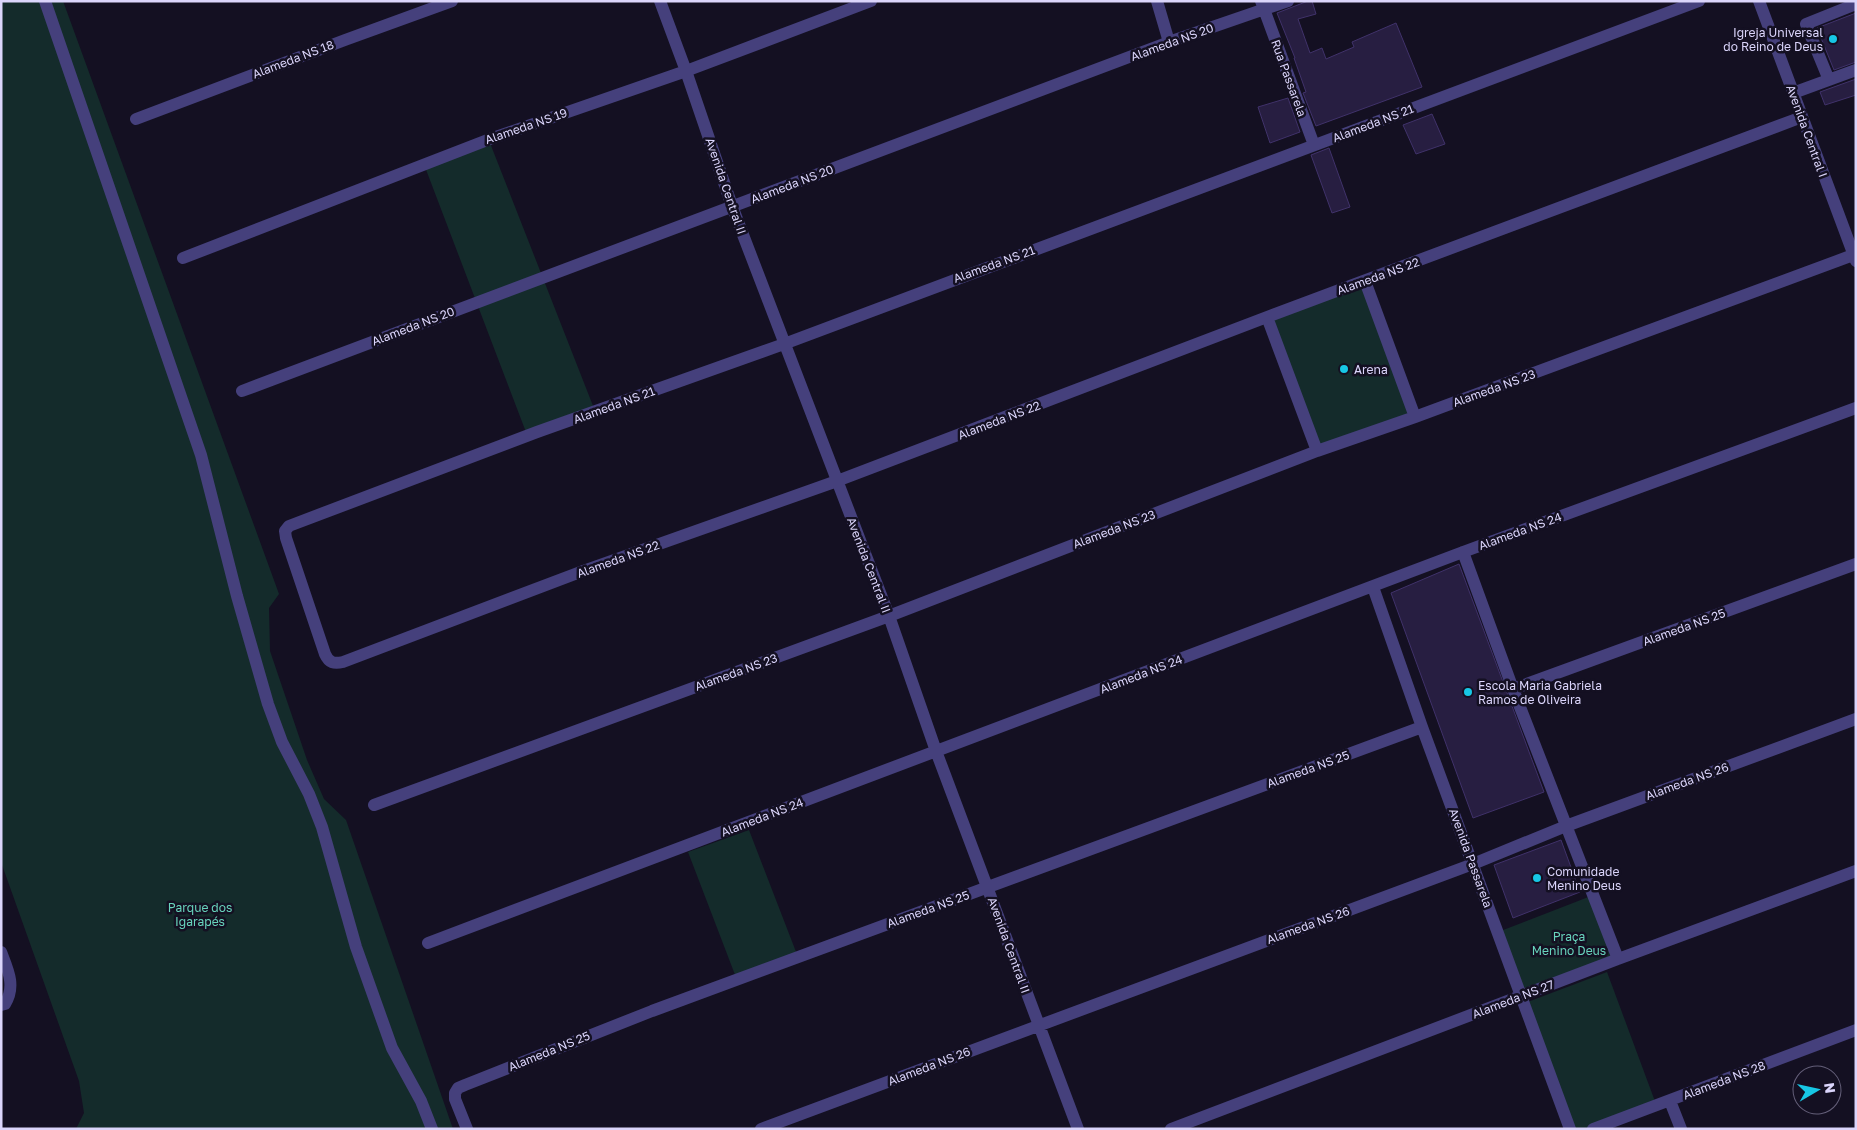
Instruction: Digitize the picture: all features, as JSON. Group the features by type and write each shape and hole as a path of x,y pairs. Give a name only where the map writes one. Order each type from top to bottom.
{"street":[{"path":"45,1 201,455 268,704 282,742 310,794 322,827 356,946 392,1048 421,1100 432,1129"},
{"name":"Alameda NS 18","path":"136,119 452,1"},
{"name":"Avenida Central II","path":"660,1 686,70 732,206 889,616 936,751 1078,1129"},
{"name":"Alameda NS 19","path":"183,258 490,139 686,70 872,1"},
{"path":"1157,1 1169,42"},
{"name":"Alameda NS 20","path":"242,391 1262,6 1288,1"},
{"name":"Alameda NS 21","path":"289,526 537,432 784,344 1699,1"},
{"name":"Avenida Central I","path":"1759,1 1855,257"},
{"path":"1829,80 1806,24 1856,4"},
{"name":"Rua Passarela","path":"1262,6 1314,145"},
{"path":"1793,93 1856,70"},
{"name":"Alameda NS 22","path":"289,526 285,531 286,538 317,634 326,658 336,664 582,571 837,482 1267,317 1365,282 1802,117"},
{"name":"Alameda NS 23","path":"374,805 889,616 1317,451 1855,257"},
{"path":"1365,282 1415,417"},
{"path":"1267,317 1317,451"},
{"name":"Alameda NS 24","path":"428,943 1463,552 1856,408"},
{"path":"1463,552 1513,689 1618,959"},
{"name":"Alameda NS 25","path":"1513,689 1856,564"},
{"name":"Avenida Passarela","path":"1373,587 1422,727 1570,1129"},
{"name":"Alameda NS 26","path":"760,1129 1038,1024 1473,864 1566,826 1856,719"},
{"name":"Alameda NS 25","path":"467,1129 455,1099 455,1093 465,1085 652,1011 1422,727"},
{"name":"Alameda NS 27","path":"1171,1129 1618,959 1856,871"},
{"path":"1,952 11,980 11,990 3,1004"},
{"name":"Alameda NS 28","path":"1593,1129 1856,1030"},
{"path":"1670,1100 1681,1129"}],"green space":[{"name":"Parque dos Igarapés","path":"1,1 63,1 279,594 269,608 270,651 307,760 324,799 346,820 453,1129 76,1129 84,1113 79,1081 1,862"},
{"path":"490,143 597,416 529,440 425,167"},
{"name":"Arena","path":"1367,281 1419,418 1322,455 1268,319"},
{"path":"749,830 798,957 737,980 688,852"},
{"name":"Praça Menino Deus","path":"1591,896 1616,963 1523,999 1498,932"},
{"path":"1607,972 1656,1104 1591,1129 1573,1129 1525,1003"}],"building":[{"path":"1312,1 1316,14 1298,19 1310,53 1322,48 1326,59 1354,47 1352,42 1396,23 1422,87 1316,126 1303,93 1306,92 1295,58 1277,13"},
{"path":"1856,13 1856,62 1834,70 1817,28"},
{"path":"1856,79 1856,95 1825,105 1820,92"},
{"path":"1288,98 1300,132 1270,143 1258,107"},
{"path":"1432,114 1445,144 1416,154 1403,125"},
{"path":"1329,148 1350,207 1332,213 1311,155"},
{"name":"Escola Maria Gabriela Ramos de Oliveira","path":"1459,564 1544,792 1473,818 1391,593"},
{"name":"Comunidade Menino Deus","path":"1561,840 1580,892 1513,918 1494,865"}],"place":[{"name":"Igreja Universal do Reino de Deus","path":"1833,39"},
{"name":"Arena","path":"1344,369"},
{"name":"Escola Maria Gabriela Ramos de Oliveira","path":"1468,692"},
{"name":"Comunidade Menino Deus","path":"1537,878"}]}
